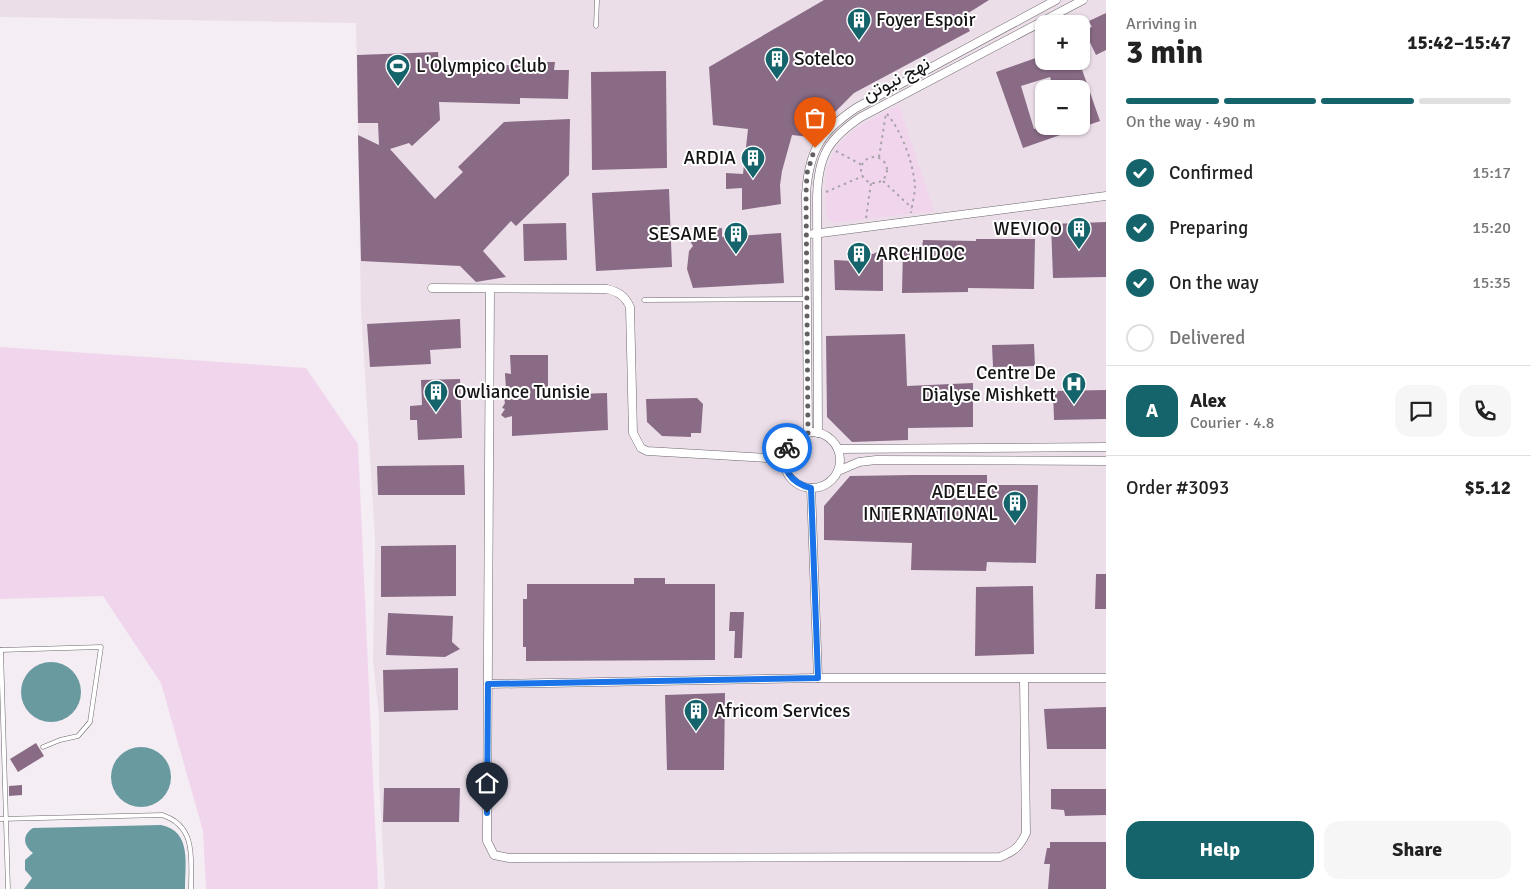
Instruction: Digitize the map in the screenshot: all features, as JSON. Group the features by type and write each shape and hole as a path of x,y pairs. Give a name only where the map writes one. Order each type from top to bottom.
{"street":[{"name":"نهج نيوتن","path":"808,433 807,173 815,148 830,128 856,108 1056,0"},
{"name":"نهج نيوتن","path":"818,432 816,196 817,175 826,149 850,124 884,109 1083,0"},
{"path":"815,148 826,149"},
{"path":"806,235 1106,196"},
{"path":"432,288 607,289 618,292 626,298 630,307 633,433 640,448 646,450 784,459"},
{"path":"490,289 487,841 494,855 499,857 1000,857 1012,852 1021,845 1026,833 1024,679"},
{"path":"838,471 840,460 838,450 832,440 818,432 808,433 792,440 786,449 784,459 786,470 792,479 801,485 811,488 827,483 838,471 859,462 876,460 1106,461"},
{"path":"1075,448 1076,461"},
{"path":"838,450 1106,448"},
{"path":"811,488 818,678"},
{"path":"488,684 818,678 1106,678"}],"lane":[{"path":"596,26 597,0"},
{"path":"644,300 807,299"},
{"path":"8,889 1,718 1,650 101,647 90,722 78,736 60,740 43,747"},
{"path":"0,820 162,815 171,818 185,830 189,839 191,889"}],"path":[{"path":"882,180 887,166 879,157 884,109"},
{"path":"884,109 895,122 906,150 914,185 910,221"},
{"path":"826,149 862,165"},
{"path":"862,176 862,165 867,160 879,157"},
{"path":"816,196 862,176"},
{"path":"862,176 871,183"},
{"path":"882,180 912,208"},
{"path":"871,183 882,180"},
{"path":"864,227 871,183"}],"shaded area":[{"path":"0,0 1106,0 1106,889 385,889 379,778 379,716 373,661 375,539 361,308 356,23 0,17"},
{"path":"899,105 934,211 834,223 827,217 825,193 831,158 838,146 848,135 879,115"},
{"path":"0,347 306,368 358,444 378,889 206,889 203,831 161,683 103,596 0,599"}],"water":[{"path":"45,662 57,662 73,670 79,680 81,692 79,704 73,714 57,722 45,722 29,714 21,698 21,686 29,670"},
{"path":"135,747 147,747 163,755 169,765 171,777 169,789 163,799 147,807 135,807 119,799 111,783 111,771 119,755"},
{"path":"161,825 171,828 182,841 186,859 185,889 24,889 32,878 25,870 25,860 33,853 27,847 25,840 29,831 33,828"}],"building":[{"path":"824,0 989,0 962,17 970,31 854,93 810,137 792,135 782,171 780,185 781,204 742,210 742,188 726,189 726,173 743,174 748,129 713,125 709,67"},
{"path":"1106,13 1106,50 1096,55 1090,42 1090,28 1092,27 1090,21"},
{"path":"438,52 439,68 497,69 497,65 516,65 517,62 555,62 554,70 569,70 568,99 520,98 520,104 439,102 440,120 412,146 409,143 390,149 435,199 463,172 458,167 504,122 570,119 569,175 516,226 511,221 483,251 506,277 476,282 460,266 361,261 358,135 379,145 378,123 358,123 357,55"},
{"path":"1035,58 1035,70 1082,70 1086,80 1051,80 1050,77 1035,80 1035,82 1021,86 1035,129 1035,135 1060,135 1023,148 996,72"},
{"path":"666,71 667,168 592,170 591,72"},
{"path":"1090,92 1100,121 1090,125"},
{"path":"669,189 672,267 596,271 592,193"},
{"name":"WEVIOO","path":"1106,222 1106,277 1053,278 1051,224"},
{"path":"566,223 567,260 524,261 523,224"},
{"name":"SESAME","path":"722,228 722,237 781,233 784,283 693,288 687,269 689,251 693,246 690,241 692,237 708,229"},
{"path":"976,239 1035,239 1034,289 968,288 968,292 902,293 903,248 922,248 923,240 976,241"},
{"name":"ARCHIDOC","path":"880,252 883,257 883,291 835,290 834,260 852,261 851,255 856,255 857,253 873,254"},
{"path":"460,319 461,348 430,350 431,364 370,367 367,324"},
{"path":"905,334 907,386 973,383 973,427 908,428 908,440 852,442 827,417 826,336"},
{"path":"1034,344 1035,366 993,367 992,345"},
{"path":"510,355 548,355 548,395 607,393 608,430 512,436 512,416 505,418 501,415 505,409 502,408 505,403 503,394 506,389 505,373 511,374"},
{"name":"Owliance Tunisie","path":"460,379 462,438 418,440 417,420 410,420 410,406 422,405 421,380"},
{"name":"Centre De Dialyse Mishkett","path":"1106,390 1106,419 1054,420 1053,391"},
{"path":"697,398 703,404 701,433 691,433 691,437 662,436 647,422 646,399"},
{"path":"464,465 465,495 378,495 377,466"},
{"path":"987,475 987,485 1038,485 1036,563 987,562 986,571 911,570 912,543 824,540 824,506 850,476"},
{"path":"456,545 456,596 381,597 381,546"},
{"path":"1096,574 1106,574 1106,609 1095,609"},
{"path":"634,578 665,578 665,584 715,584 715,660 526,661 526,647 523,647 523,599 527,599 527,584 634,584"},
{"path":"1033,586 1034,654 975,656 976,587"},
{"path":"730,612 744,612 742,658 734,658 735,631 729,631"},
{"path":"388,613 453,616 452,642 460,649 445,657 386,655"},
{"path":"458,668 458,710 384,712 383,670"},
{"name":"Africom Services","path":"725,693 724,770 667,770 665,695"},
{"path":"1106,707 1106,749 1047,749 1044,709"},
{"path":"36,743 44,756 18,772 10,759"},
{"path":"22,785 22,795 9,796 9,786"},
{"path":"384,788 460,788 459,822 383,822"},
{"path":"1051,789 1106,789 1106,815 1065,816 1064,810 1051,809"},
{"path":"1050,842 1106,842 1106,889 1048,889 1050,864 1044,864 1047,848 1050,848"}],"way so far":[{"path":"787,448 792,440 808,433 806,194 807,173 815,148"}],"place":[{"name":"Foyer Espoir","path":"859,41"},
{"name":"Sotelco","path":"777,80"},
{"name":"L'Olympico Club","path":"398,87"},
{"name":"ARDIA","path":"753,179"},
{"name":"WEVIOO","path":"1079,250"},
{"name":"SESAME","path":"736,255"},
{"name":"ARCHIDOC","path":"859,275"},
{"name":"Centre De Dialyse Mishkett","path":"1074,405"},
{"name":"Owliance Tunisie","path":"436,413"},
{"name":"ADELEC INTERNATIONAL","path":"1015,524"},
{"name":"Africom Services","path":"696,732"}],"route":[{"path":"487,813 488,684 818,678 811,488 801,485 792,479 786,470 784,459 787,448"}]}
